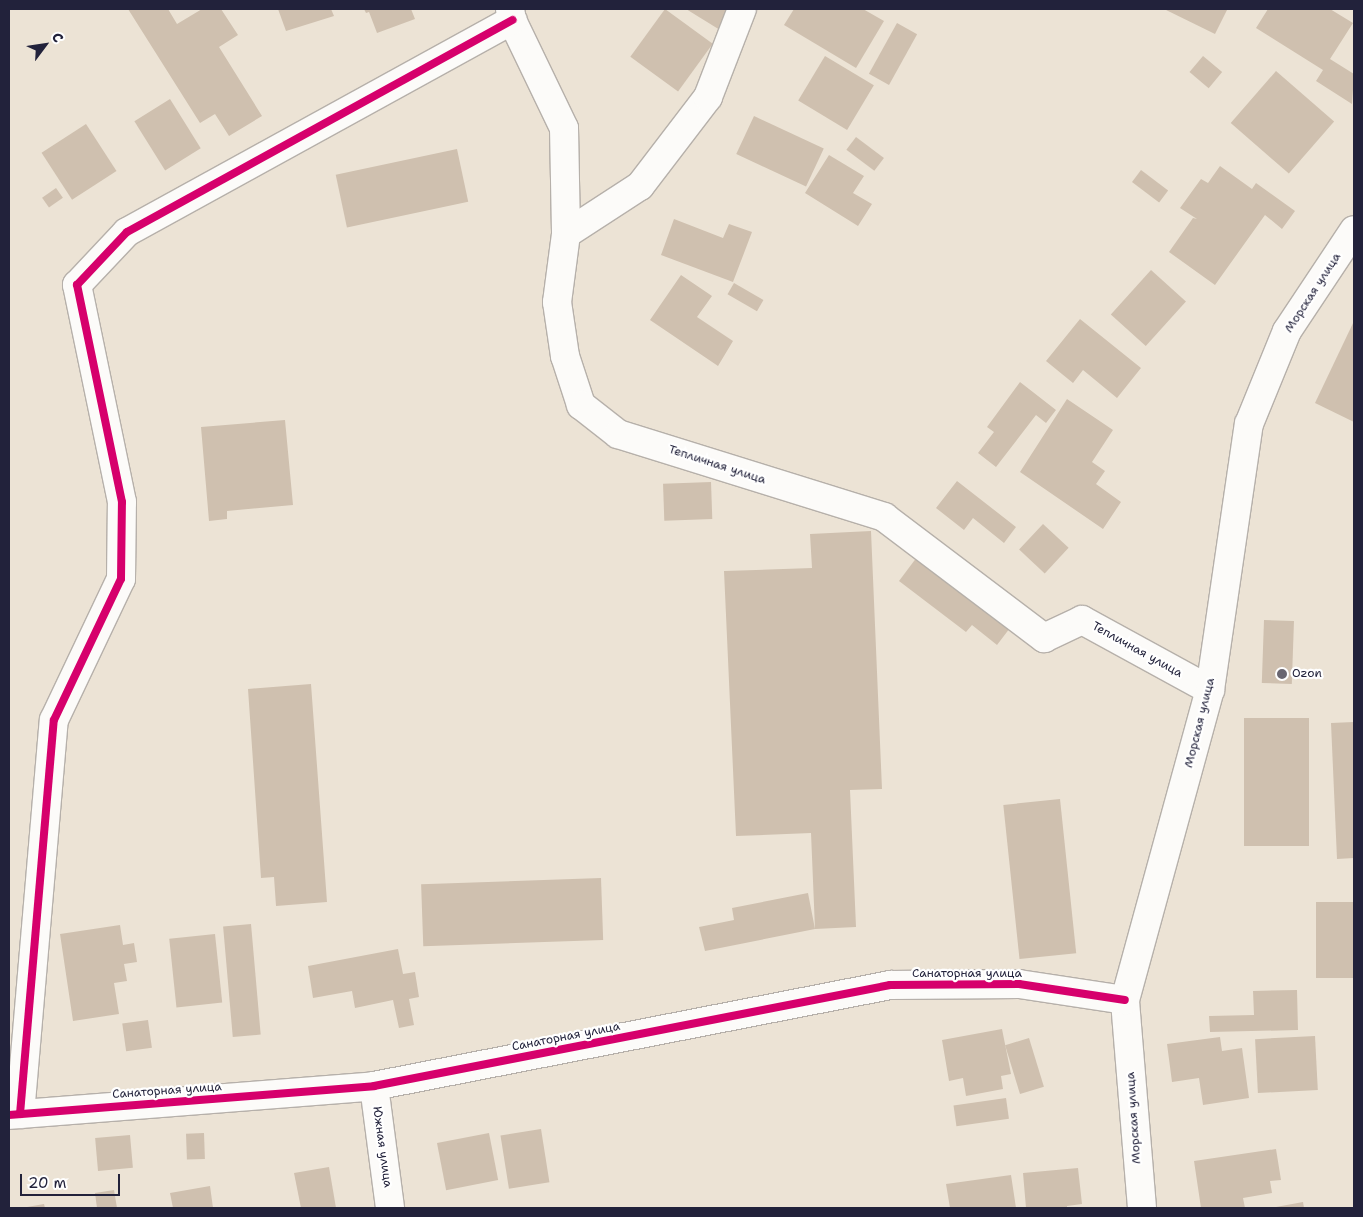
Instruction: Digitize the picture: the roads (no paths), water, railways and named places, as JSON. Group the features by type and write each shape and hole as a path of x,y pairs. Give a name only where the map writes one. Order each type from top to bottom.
{"street":[{"path":"566,234 640,186 708,97 742,9"},
{"path":"14,1114 54,720 121,580 122,502 77,285 127,232 511,14"},
{"name":"Тепличная улица","path":"511,14 564,128 566,234 557,302 565,356 581,405 618,434 884,517 1044,638 1082,620 1210,690"},
{"name":"Морская улица","path":"1142,1208 1126,1000 1210,690 1249,424 1287,331 1354,230"},
{"name":"Санаторная улица","path":"14,1114 374,1086 890,985 1018,984 1126,1000"},
{"name":"Южная улица","path":"374,1086 390,1208"}],"place":[{"name":"Ozon","path":"1282,674"}]}
